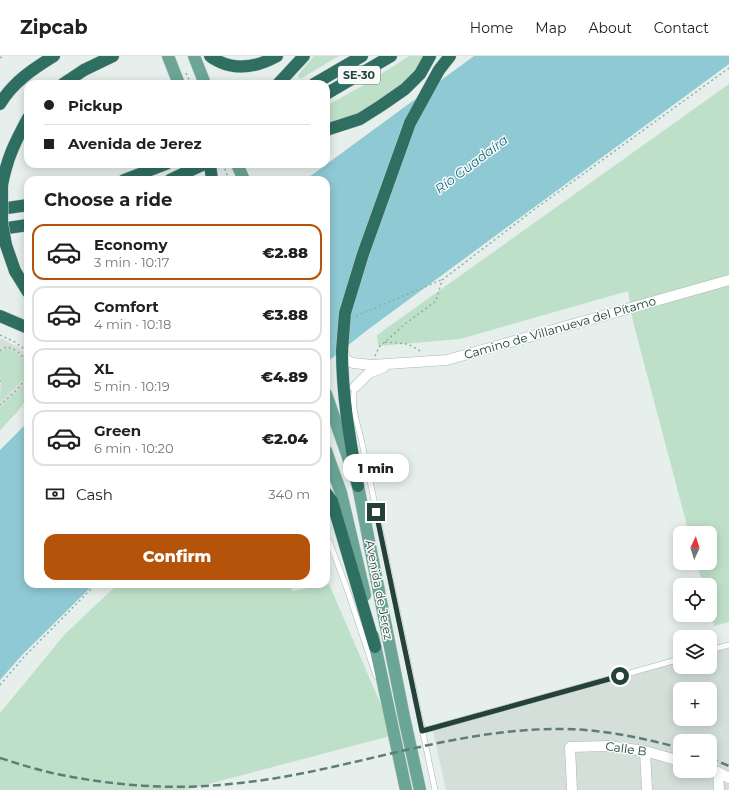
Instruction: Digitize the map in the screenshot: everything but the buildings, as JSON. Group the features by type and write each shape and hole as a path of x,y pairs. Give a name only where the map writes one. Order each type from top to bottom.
{"highway":[{"path":"0,104 4,97 24,75 54,56"},
{"path":"69,80 84,70 113,56"},
{"path":"211,57 229,66 246,67 265,63 277,56"},
{"path":"282,80 304,56"},
{"name":"SE-30","path":"321,80 362,56"},
{"name":"SE-30","path":"330,92 391,56"},
{"path":"358,486 344,407 342,350 345,313 363,254 425,78 430,56"},
{"path":"330,129 360,119 405,89 420,74 430,56"},
{"path":"410,123 439,70 450,56"},
{"path":"24,125 14,144 6,164 2,185 2,222 6,245 15,271 24,286"},
{"path":"130,176 145,168"},
{"path":"134,176 155,168"},
{"path":"178,176 196,168"},
{"path":"0,209 24,206"},
{"path":"0,229 24,226"},
{"path":"0,316 24,326"},
{"path":"330,498 375,647"}],"main road":[{"path":"168,56 177,80"},
{"path":"194,56 203,80"},
{"name":"Avenida de Jerez","path":"330,406 358,486 420,790"},
{"name":"Avenida de Jerez","path":"330,462 341,493 359,568 406,790"}],"street":[{"name":"Camino de Villanueva del Pítamo","path":"389,365 447,360 729,280"},
{"path":"342,350 346,360 353,363 389,365"},
{"path":"355,387 369,373 389,365"},
{"name":"Calle B","path":"572,790 570,747 608,746 645,751 673,759"},
{"path":"645,751 647,790"},
{"path":"717,772 729,778"},
{"path":"716,778 719,790"}],"lane":[{"path":"342,372 353,406"},
{"name":"Avenida de Jerez","path":"355,387 353,406 362,442 435,790"},
{"path":"330,544 391,719"},
{"path":"717,648 729,645"},
{"path":"422,731 673,661"}],"path":[{"path":"355,316 442,280 542,204 729,68"},
{"path":"372,365 379,347 405,324 436,301 442,280"},
{"path":"0,335 24,349"},
{"path":"385,342 408,344 422,352 425,362"},
{"path":"0,351 6,346 15,350 23,357 24,360"},
{"path":"0,380 0,385"},
{"path":"0,405 24,381"},
{"path":"0,685 23,658 92,588"}],"shaded area":[{"path":"0,338 18,347 24,354 24,403 0,430"},
{"path":"729,643 729,790 446,790 432,727 673,659 673,674 717,674 717,647"}],"green space":[{"path":"314,56 339,56 300,79 298,75"},
{"path":"409,56 425,56 418,70 405,84 359,113 330,124 330,104 364,85"},
{"path":"729,84 729,622 714,626 713,622 717,622 717,578 701,578 699,570 717,570 717,526 687,526 633,322 628,291 460,339 378,346 377,335"},
{"path":"6,348 15,352 22,359 24,364 24,376 0,402 2,382 0,375 0,353"},
{"path":"24,385 24,403 0,430 0,408"},
{"path":"330,586 394,735 186,790 0,790 0,713 65,634 114,588 291,588 292,591 308,588 330,588"}],"water":[{"name":"Río Guadaíra","path":"474,56 729,56 729,64 366,331 330,360 330,176 310,176 321,168 330,168 330,162"},
{"path":"24,426 24,588 90,588 22,655 0,680 0,450"}],"railway":[{"path":"0,758 25,766 88,780 131,785 175,787 218,785 279,778 435,744 475,736 514,731 554,729 586,730 634,737 673,746"},
{"path":"717,761 729,766"}],"route":[{"path":"376,512 422,731 620,676"}]}
